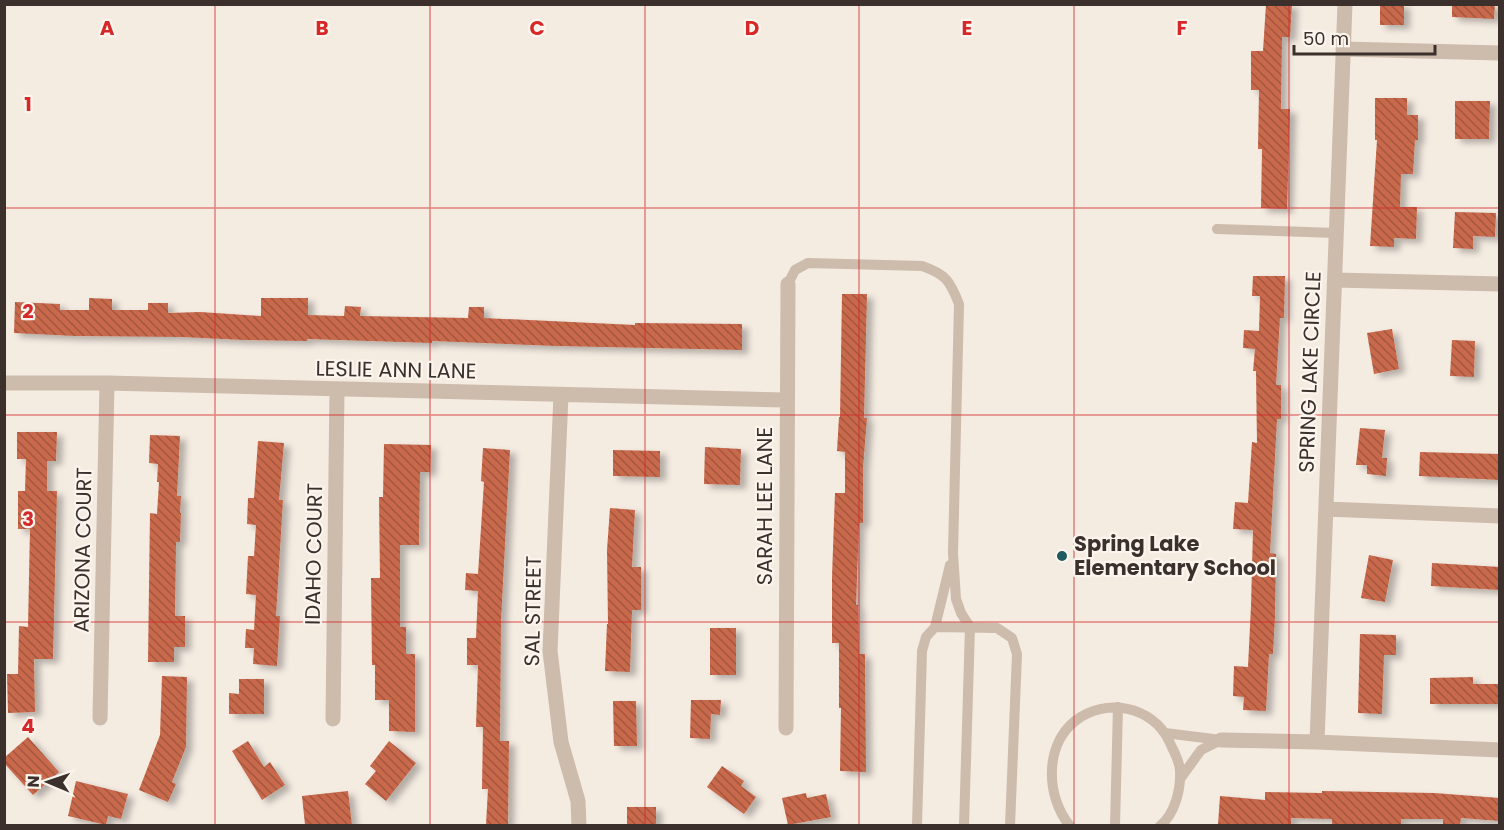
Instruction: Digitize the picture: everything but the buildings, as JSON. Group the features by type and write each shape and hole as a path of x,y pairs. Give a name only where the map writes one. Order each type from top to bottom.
{"street":[{"name":"SPRING LAKE CIRCLE","path":"1317,742 1345,4"},
{"path":"1343,49 1500,53"},
{"path":"1335,279 1500,284"},
{"name":"SARAH LEE LANE","path":"786,728 788,284"},
{"name":"LESLIE ANN LANE","path":"4,383 107,383 786,400"},
{"name":"ARIZONA COURT","path":"100,718 107,383"},
{"name":"IDAHO COURT","path":"333,719 337,389"},
{"name":"SAL STREET","path":"561,395 550,651 561,742 578,801 579,825"},
{"path":"1326,509 1500,516"},
{"path":"1221,740 1500,750"}],"lane":[{"path":"1217,229 1336,232"},
{"path":"788,284 795,270 808,263 922,266 939,272 952,285 959,304 953,553 956,599 970,627 964,825"},
{"path":"917,825 922,651 926,637 935,627 953,553"},
{"path":"935,627 997,628 1012,638 1017,654 1010,825"},
{"path":"1115,825 1118,707"},
{"path":"1070,825 1055,800 1051,782 1054,756 1060,739 1074,722 1083,716 1101,709 1118,707 1137,711 1156,721 1165,733 1180,767 1176,800 1165,822 1160,825"},
{"path":"1165,733 1221,740"},
{"path":"1180,779 1201,750 1221,740"}],"place":[{"name":"Spring Lake Elementary School","path":"1062,556"}]}
